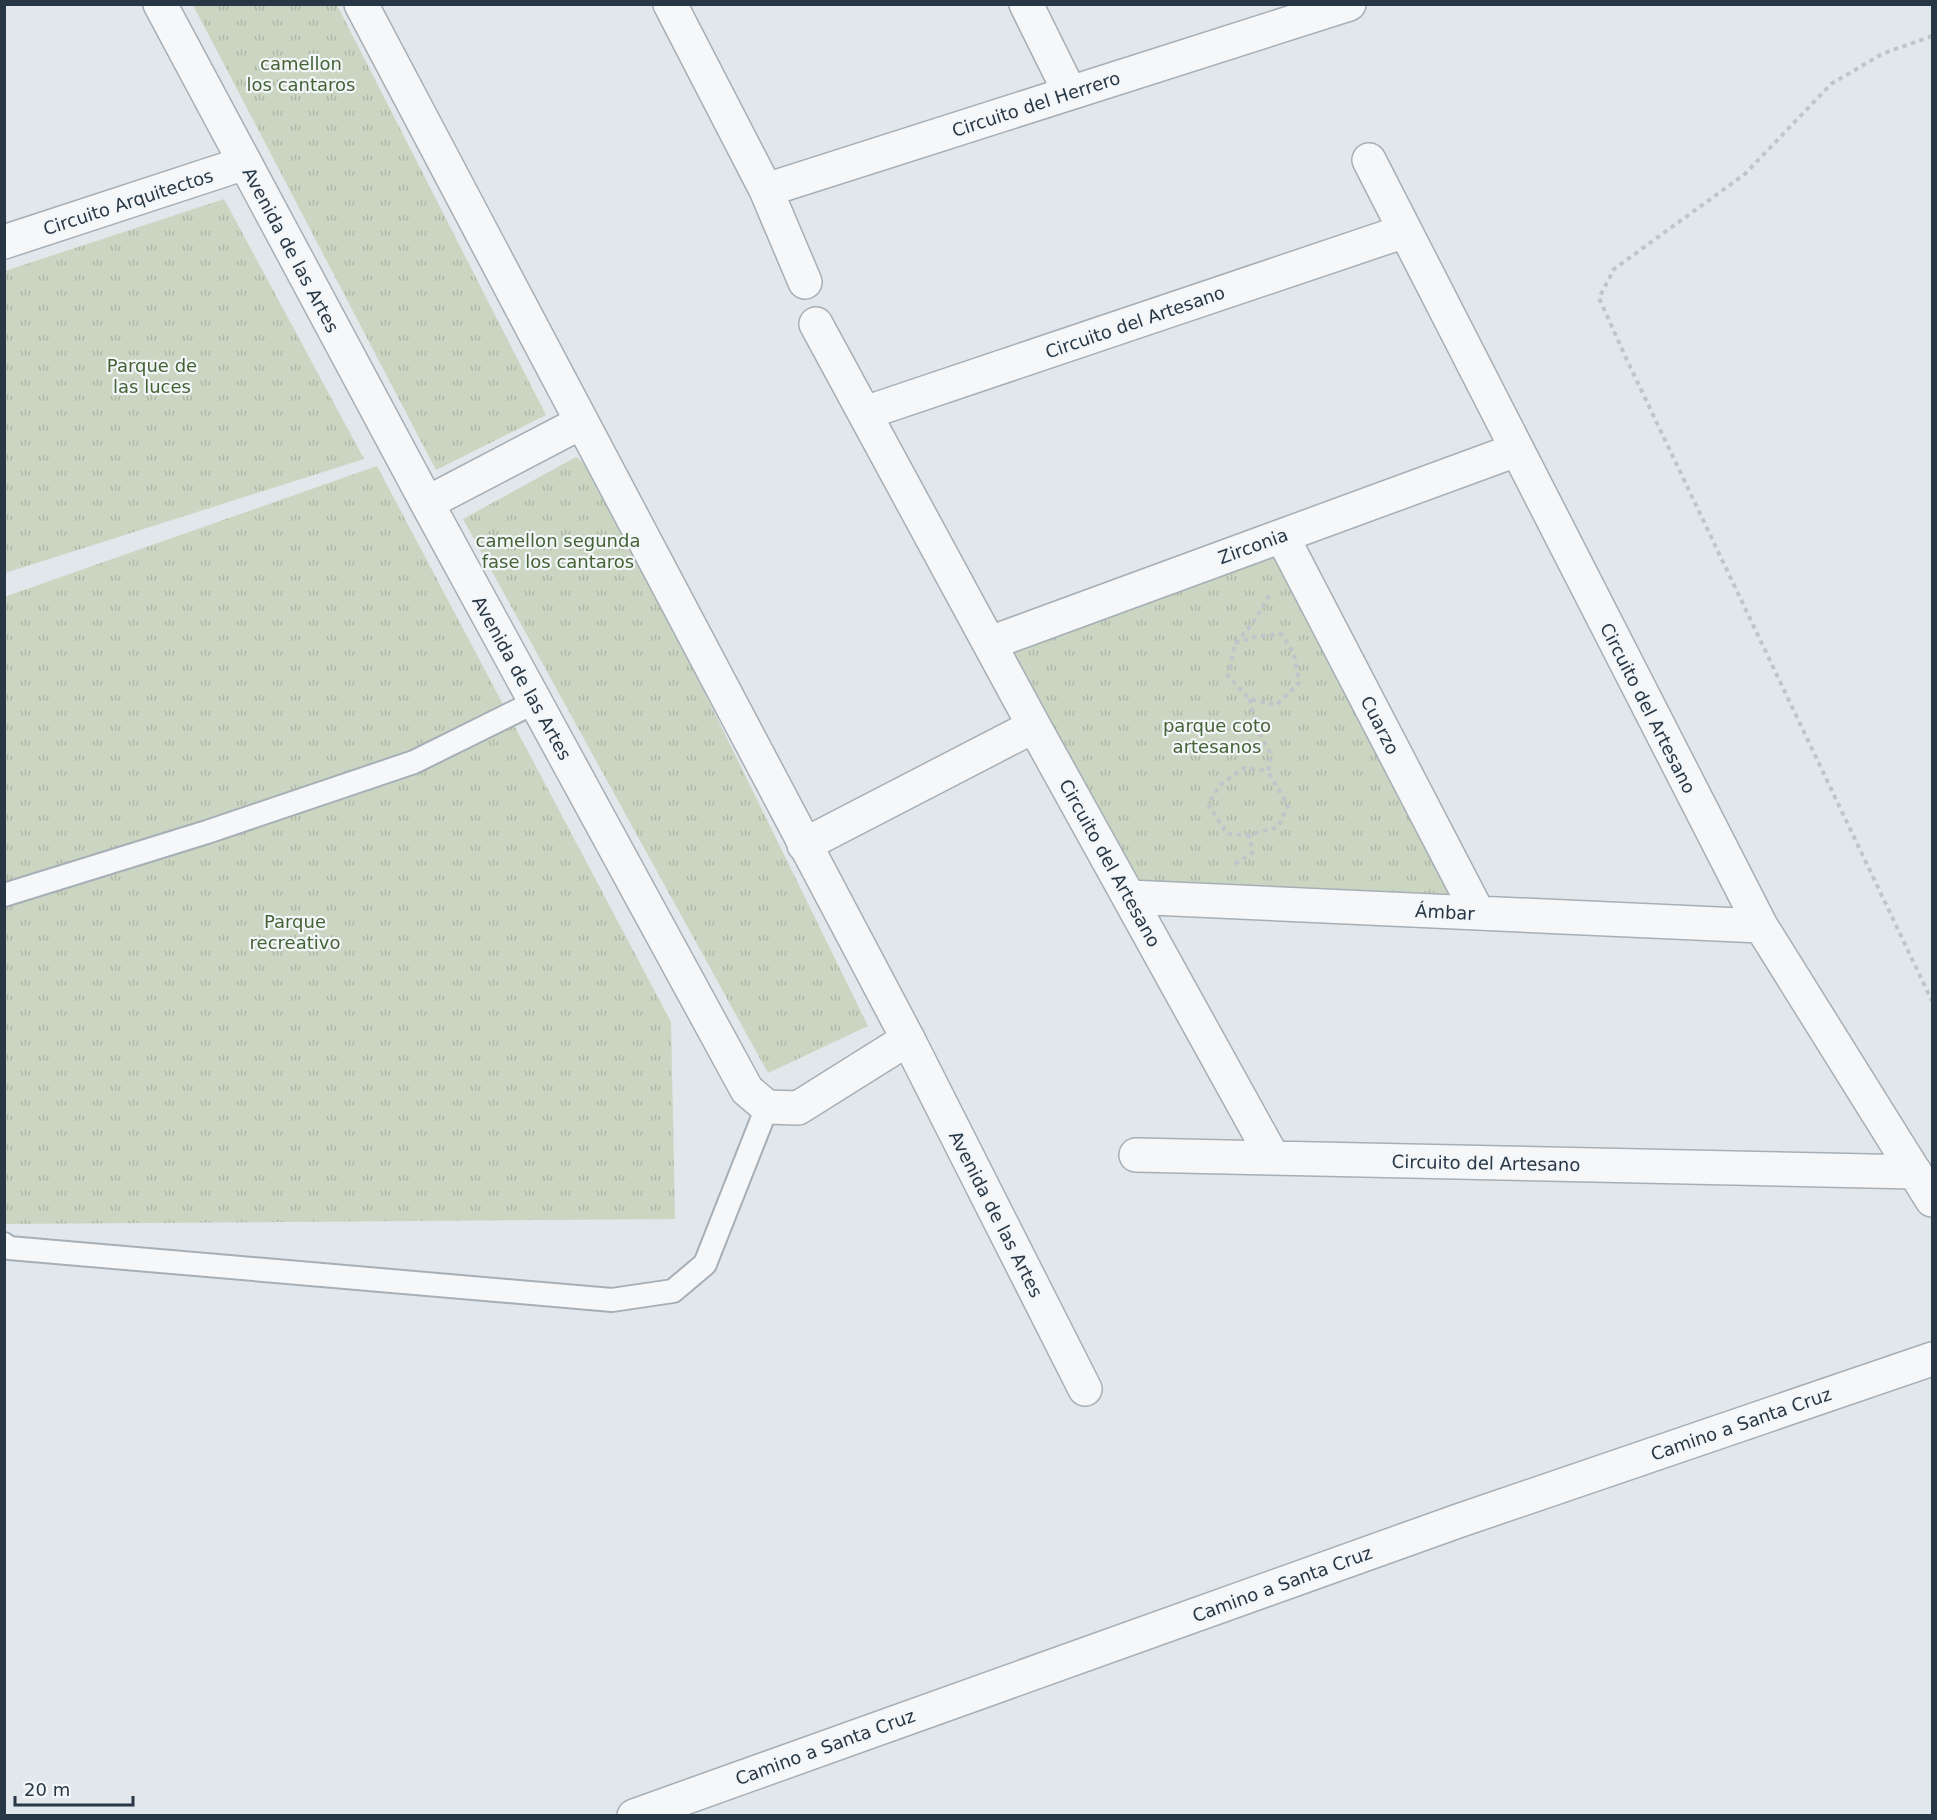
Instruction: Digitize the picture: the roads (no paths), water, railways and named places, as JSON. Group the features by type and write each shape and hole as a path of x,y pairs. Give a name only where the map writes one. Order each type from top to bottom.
{"street":[{"name":"Avenida de las Artes","path":"160,4 427,503 747,1090 767,1107"},
{"name":"Avenida de las Artes","path":"361,4 908,1039 1085,1389"},
{"path":"670,4 766,190 805,282"},
{"path":"1026,4 1071,93"},
{"name":"Circuito del Herrero","path":"766,190 1071,93 1302,11 1349,4"},
{"name":"Circuito del Artesano","path":"1369,160 1761,926 1932,1200"},
{"name":"Circuito Arquitectos","path":"7,236 245,163"},
{"name":"Circuito del Artesano","path":"865,413 1405,231"},
{"name":"Circuito del Artesano","path":"816,324 1034,726 1273,1158"},
{"path":"427,503 582,422"},
{"name":"Zirconia","path":"990,643 1516,450"},
{"name":"Cuarzo","path":"1282,536 1478,913"},
{"path":"804,845 1034,726"},
{"name":"Ámbar","path":"1130,897 1761,926"},
{"path":"767,1107 798,1108 908,1039"},
{"name":"Circuito del Artesano","path":"1136,1155 1915,1172"},
{"name":"Camino a Santa Cruz","path":"634,1815 1435,1529 1932,1359"}],"lane":[{"path":"4,895 207,832 414,762 535,702"},
{"path":"4,1244 9,1248 612,1300 673,1291 705,1264 767,1107"}],"park label":[{"name":"camellon los cantaros","path":"301,73"},
{"name":"Parque de las luces","path":"152,376"},
{"name":"camellon segunda fase los cantaros","path":"558,550"},
{"name":"parque coto artesanos","path":"1217,735"},
{"name":"Parque recreativo","path":"295,931"}]}
